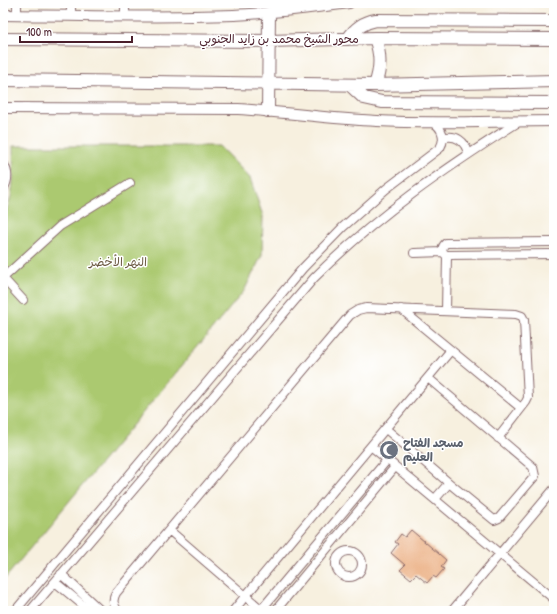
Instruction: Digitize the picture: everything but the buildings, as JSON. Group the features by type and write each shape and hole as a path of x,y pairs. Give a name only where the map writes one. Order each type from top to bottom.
{"highway":[{"path":"268,111 269,13"},
{"path":"348,39 360,26 376,20 554,21"},
{"path":"375,38 378,47 380,66 375,85"},
{"name":"محور الشيخ محمد بن زايد الجنوبي","path":"3,39 269,41 375,38 554,39"},
{"path":"3,80 350,85 554,81"},
{"path":"350,85 364,98 382,102 554,103"}],"main road":[{"path":"3,15 125,17 234,15 269,13 349,3"},
{"path":"3,108 230,109 268,111 336,119 433,122 554,120"}],"street":[{"path":"17,3 17,15"},
{"path":"71,3 71,16"},
{"path":"125,3 125,17"},
{"path":"30,611 314,278 339,254 380,219 434,177 521,121"},
{"path":"15,611 302,268 343,227 386,189 440,148 443,138 440,129 433,122"},
{"path":"443,138 451,137 460,139 466,146 468,154"},
{"path":"3,163 7,174 7,180 3,189"},
{"path":"23,300 3,278 60,226 130,183"},
{"path":"446,311 445,254 442,247 446,243 554,242"},
{"path":"414,253 554,254"},
{"path":"118,611 114,604 114,597 116,593 350,316 358,310 366,308 402,309 516,314 522,316 524,320 528,392 526,402 498,438"},
{"path":"402,309 521,408"},
{"path":"233,611 372,447 451,350"},
{"path":"386,429 494,520 499,518 535,476 533,467 428,378"},
{"path":"372,447 554,599"},
{"path":"169,530 261,610 387,460"},
{"path":"275,611 395,467"},
{"path":"435,500 449,483"},
{"path":"452,611 554,489"},
{"path":"318,541 338,557"},
{"path":"61,574 101,611"},
{"path":"55,582 90,611"}],"green space":[{"name":"النهر الأخضر","path":"13,146 219,146 250,178 263,216 262,255 244,291 3,581 3,217 12,191"}],"place":[{"name":"مسجد الفتاح العليم","path":"389,450"}]}
